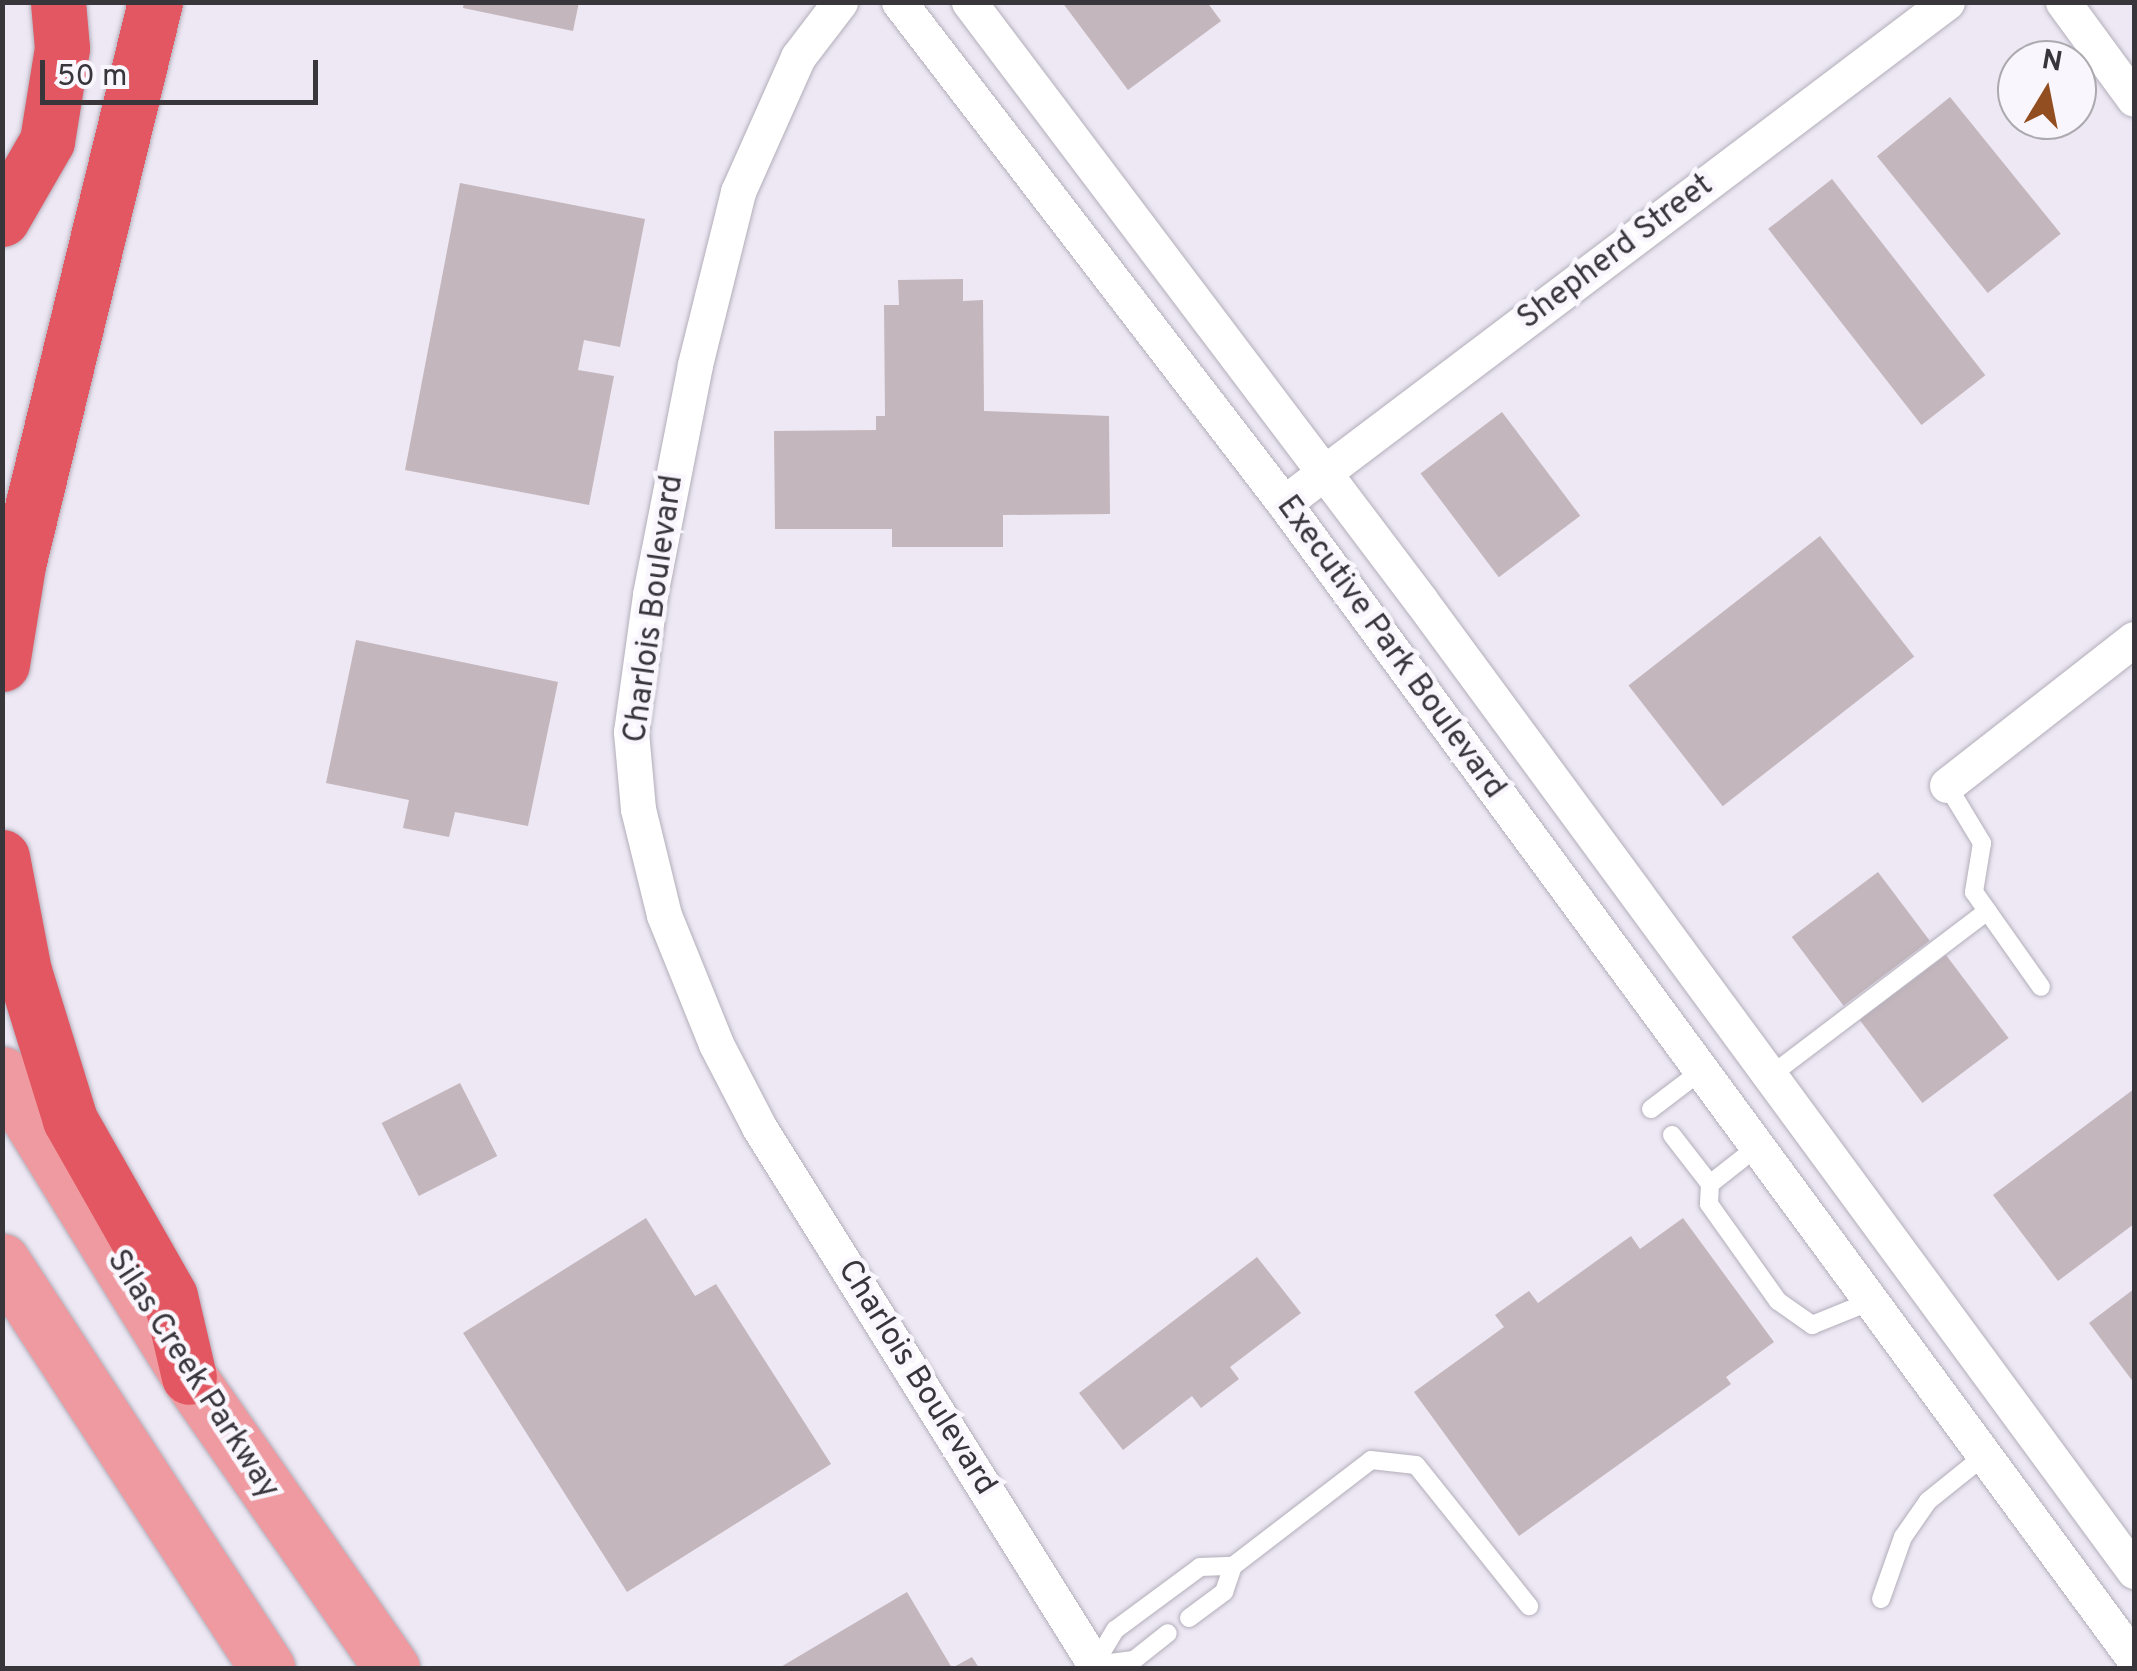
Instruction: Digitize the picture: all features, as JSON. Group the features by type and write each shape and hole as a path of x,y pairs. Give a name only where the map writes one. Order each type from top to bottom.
{"highway":[{"path":"2,220 46,141 62,48 58,2"},
{"path":"2,664 18,565 156,2"},
{"path":"2,857 24,971 70,1120 170,1296 188,1376"}],"main road":[{"name":"Silas Creek Parkway","path":"2,1074 188,1376 392,1668"},
{"path":"2,1262 266,1668"}],"street":[{"name":"Charlois Boulevard","path":"840,2 798,57 738,192 650,595 631,732 638,809 664,914 752,1113 1096,1667"},
{"name":"Executive Park Boulevard","path":"899,2 1284,503 2134,1658"},
{"name":"Executive Park Boulevard","path":"969,2 1325,475 2129,1563 2080,1585"},
{"name":"Shepherd Street","path":"1284,503 1947,2"},
{"path":"2063,2 2134,98"},
{"path":"1947,785 2134,639"},
{"path":"1869,1302 1918,1276"}],"lane":[{"path":"1947,785 1982,843 1974,892 2040,987"},
{"path":"1770,1076 1987,911"},
{"path":"1651,1109 1701,1071"},
{"path":"1672,1135 1710,1184 1709,1204 1790,1314 1812,1325 1826,1323 1869,1302"},
{"path":"1710,1184 1757,1147"},
{"path":"1881,1600 1911,1525 1928,1501 1984,1456"},
{"path":"1188,1618 1224,1592 1233,1566 1372,1460 1398,1458 1416,1464 1530,1606"},
{"path":"1096,1667 1114,1630 1200,1567 1233,1566"},
{"path":"1096,1667 1134,1660 1168,1633"}],"building":[{"path":"464,2 579,2 573,31 463,8"},
{"path":"1062,2 1207,2 1221,21 1128,90"},
{"path":"1950,97 2061,234 1988,293 1877,156"},
{"path":"1832,179 1985,375 1921,425 1768,229"},
{"path":"460,183 645,219 620,347 584,340 578,370 614,376 589,505 405,470"},
{"path":"963,279 963,301 983,300 984,411 1109,416 1110,514 1003,515 1003,547 892,547 892,529 775,529 774,431 876,430 876,416 885,416 884,305 899,305 898,280"},
{"path":"1502,412 1580,516 1499,577 1421,473"},
{"path":"1820,536 1914,657 1723,806 1629,686"},
{"path":"356,640 558,682 528,826 455,812 449,837 403,828 409,800 326,783"},
{"path":"1878,872 1930,941 1844,1006 1792,937"},
{"path":"1946,955 2009,1038 1922,1103 1860,1020"},
{"path":"460,1083 497,1156 419,1196 382,1123"},
{"path":"2134,1089 2134,1224 2058,1281 1993,1195"},
{"path":"646,1218 695,1296 716,1284 831,1464 627,1592 463,1333"},
{"path":"1683,1218 1774,1342 1726,1377 1731,1384 1519,1536 1414,1392 1504,1327 1495,1315 1529,1291 1538,1303 1631,1236 1640,1249"},
{"path":"1257,1257 1301,1313 1230,1367 1239,1379 1201,1408 1192,1396 1123,1450 1079,1393"},
{"path":"2134,1289 2134,1383 2089,1323"},
{"path":"907,1592 952,1668 779,1668"},
{"path":"972,1657 979,1668 952,1668"}]}
